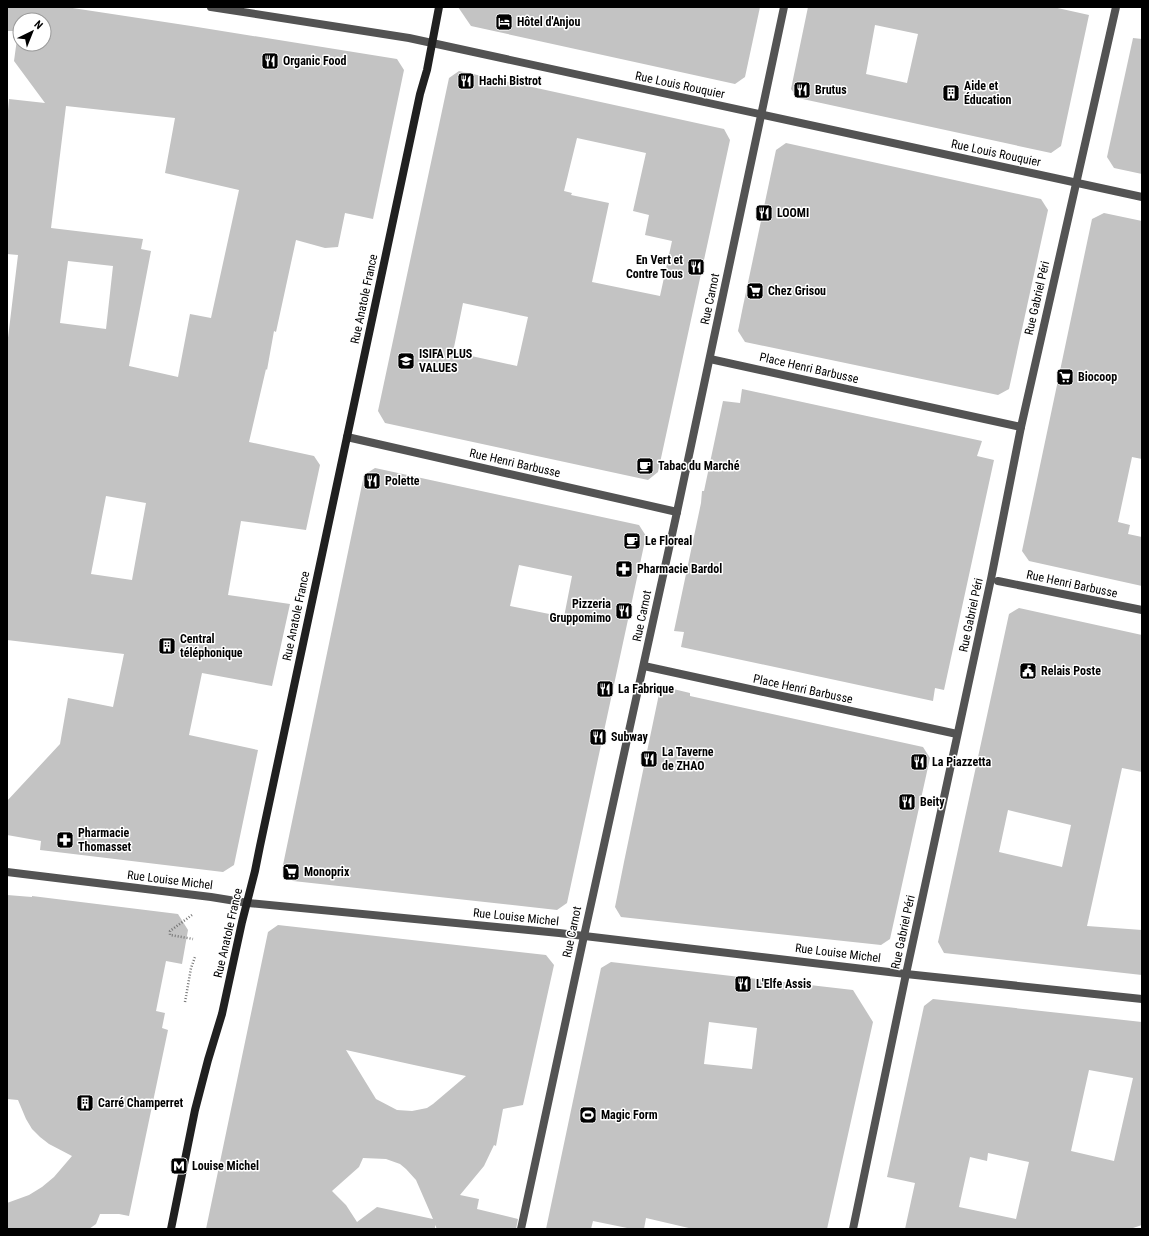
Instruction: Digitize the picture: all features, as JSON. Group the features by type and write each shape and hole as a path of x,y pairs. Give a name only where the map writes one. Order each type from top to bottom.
{"main road":[{"name":"Rue Anatole France","path":"171,1229 195,1110 222,1014 248,903 439,7"}],"street":[{"name":"Rue Louis Rouquier","path":"210,7 409,38 1142,197"},
{"name":"Rue Carnot","path":"521,1229 644,666 784,7"},
{"name":"Rue Gabriel Péri","path":"853,1229 989,587 1021,427 1075,182 1116,7"},
{"name":"Place Henri Barbusse","path":"710,358 1021,427"},
{"name":"Rue Henri Barbusse","path":"347,437 677,512"},
{"name":"Rue Henri Barbusse","path":"998,581 1142,610"},
{"name":"Place Henri Barbusse","path":"644,666 957,734"},
{"name":"Rue Louise Michel","path":"7,872 203,896 248,903 584,936 906,974 1142,999"}],"path":[{"path":"192,915 170,930 170,935 193,939"},
{"path":"184,1002 191,968 195,957"}],"building":[{"path":"7,7 66,7 397,59 404,70 373,219 345,213 338,247 325,248 296,240 276,332 274,331 267,370 266,369 249,442 314,456 320,465 306,530 241,521 228,595 290,604 272,686 202,673 189,735 258,750 234,865 223,872 40,850 41,841 7,835 7,801 60,744 68,698 113,707 124,654 7,640 7,346 18,255 7,254 7,110 9,99 45,103 14,61 15,52 52,52 52,12 12,12 12,31 7,31","holes":["66,106 175,118 165,173 239,190 211,318 190,314 178,377 129,366 151,251 141,249 143,239 51,228","68,261 113,266 106,329 60,323","106,496 146,503 132,580 91,574"]},
{"path":"458,7 760,7 745,77 735,84 471,26"},
{"path":"808,7 1053,7 1089,15 1061,146 1051,153 798,98 791,89","holes":["875,25 918,34 907,83 866,74"]},
{"path":"1133,38 1142,39 1142,174 1114,168 1107,157"},
{"path":"459,71 724,129 730,140 658,472 648,480 385,423 378,411 449,78","holes":["577,138 646,153 633,211 649,215 645,235 672,241 660,296 592,282 609,203 571,195 572,193 564,191","463,303 528,317 517,366 453,352"]},
{"path":"786,143 1041,199 1048,210 1009,389 998,395 745,342 738,331 742,311 776,150"},
{"path":"1104,213 1142,221 1142,459 1132,457 1118,522 1130,525 1128,534 1142,537 1142,586 1029,561 1022,551 1092,219"},
{"path":"742,389 982,441 977,456 994,460 944,690 935,688 933,701 681,647 684,632 674,631 701,503 702,491 704,491 723,401 740,403"},
{"path":"375,468 639,525 646,536 567,903 557,910 293,881 285,874 283,865 364,475","holes":["519,565 572,576 564,617 510,606"]},
{"path":"1019,608 1142,635 1142,772 1122,768 1087,926 1142,930 1142,975 944,953 938,942 1009,614","holes":["1008,810 1071,825 1062,867 999,852"]},
{"path":"669,688 690,693 690,696 923,747 930,758 890,939 881,945 621,917 615,907 659,694"},
{"path":"7,895 32,896 178,914 188,930 182,964 166,961 156,1011 165,1013 162,1028 168,1030 129,1216 119,1214 100,1214 96,1224 89,1229 7,1229 7,1203 29,1195 42,1187 54,1177 72,1156 49,1144 40,1137 32,1129 26,1119 18,1100 7,1099"},
{"path":"278,925 546,955 554,965 523,1105 503,1109 496,1146 494,1145 484,1166 460,1195 479,1199 477,1209 518,1219 516,1229 437,1229 435,1225 435,1229 206,1229 268,932","holes":["346,1050 414,1065 466,1076 427,1108 412,1111 397,1110 376,1099","363,1158 386,1159 400,1164 406,1169 416,1180 433,1219 377,1207 357,1222 346,1205 332,1191 359,1167"]},
{"path":"611,962 853,990 873,1022 827,1229 693,1229 646,1218 644,1229 632,1229 593,1221 591,1229 546,1229 601,968","holes":["709,1022 757,1028 752,1069 704,1064"]},
{"path":"933,999 1142,1022 1142,1225 1130,1229 905,1229 915,1183 887,1177 924,1006","holes":["1089,1070 1133,1078 1114,1161 1071,1151","988,1153 1029,1162 1016,1219 959,1207 970,1157 987,1161"]}],"place":[{"name":"Hôtel d'Anjou","path":"504,22"},
{"name":"Organic Food","path":"270,61"},
{"name":"Hachi Bistrot","path":"466,81"},
{"name":"Brutus","path":"802,90"},
{"name":"Aide et Éducation","path":"951,93"},
{"name":"LOOMI","path":"764,213"},
{"name":"En Vert et Contre Tous","path":"696,267"},
{"name":"Chez Grisou","path":"755,291"},
{"name":"ISIFA PLUS VALUES","path":"406,361"},
{"name":"Biocoop","path":"1065,377"},
{"name":"Tabac du Marché","path":"645,466"},
{"name":"Polette","path":"372,481"},
{"name":"Le Floreal","path":"632,541"},
{"name":"Pharmacie Bardol","path":"624,569"},
{"name":"Pizzeria Gruppomimo","path":"624,611"},
{"name":"Central téléphonique","path":"167,646"},
{"name":"Relais Poste","path":"1028,671"},
{"name":"La Fabrique","path":"605,689"},
{"name":"Subway","path":"598,737"},
{"name":"La Taverne de ZHAO","path":"649,759"},
{"name":"La Piazzetta","path":"919,762"},
{"name":"Beity","path":"907,802"},
{"name":"Pharmacie Thomasset","path":"65,840"},
{"name":"Monoprix","path":"291,872"},
{"name":"L'Elfe Assis","path":"743,984"},
{"name":"Carré Champerret","path":"85,1103"},
{"name":"Magic Form","path":"588,1115"},
{"name":"Louise Michel","path":"179,1166"}]}
